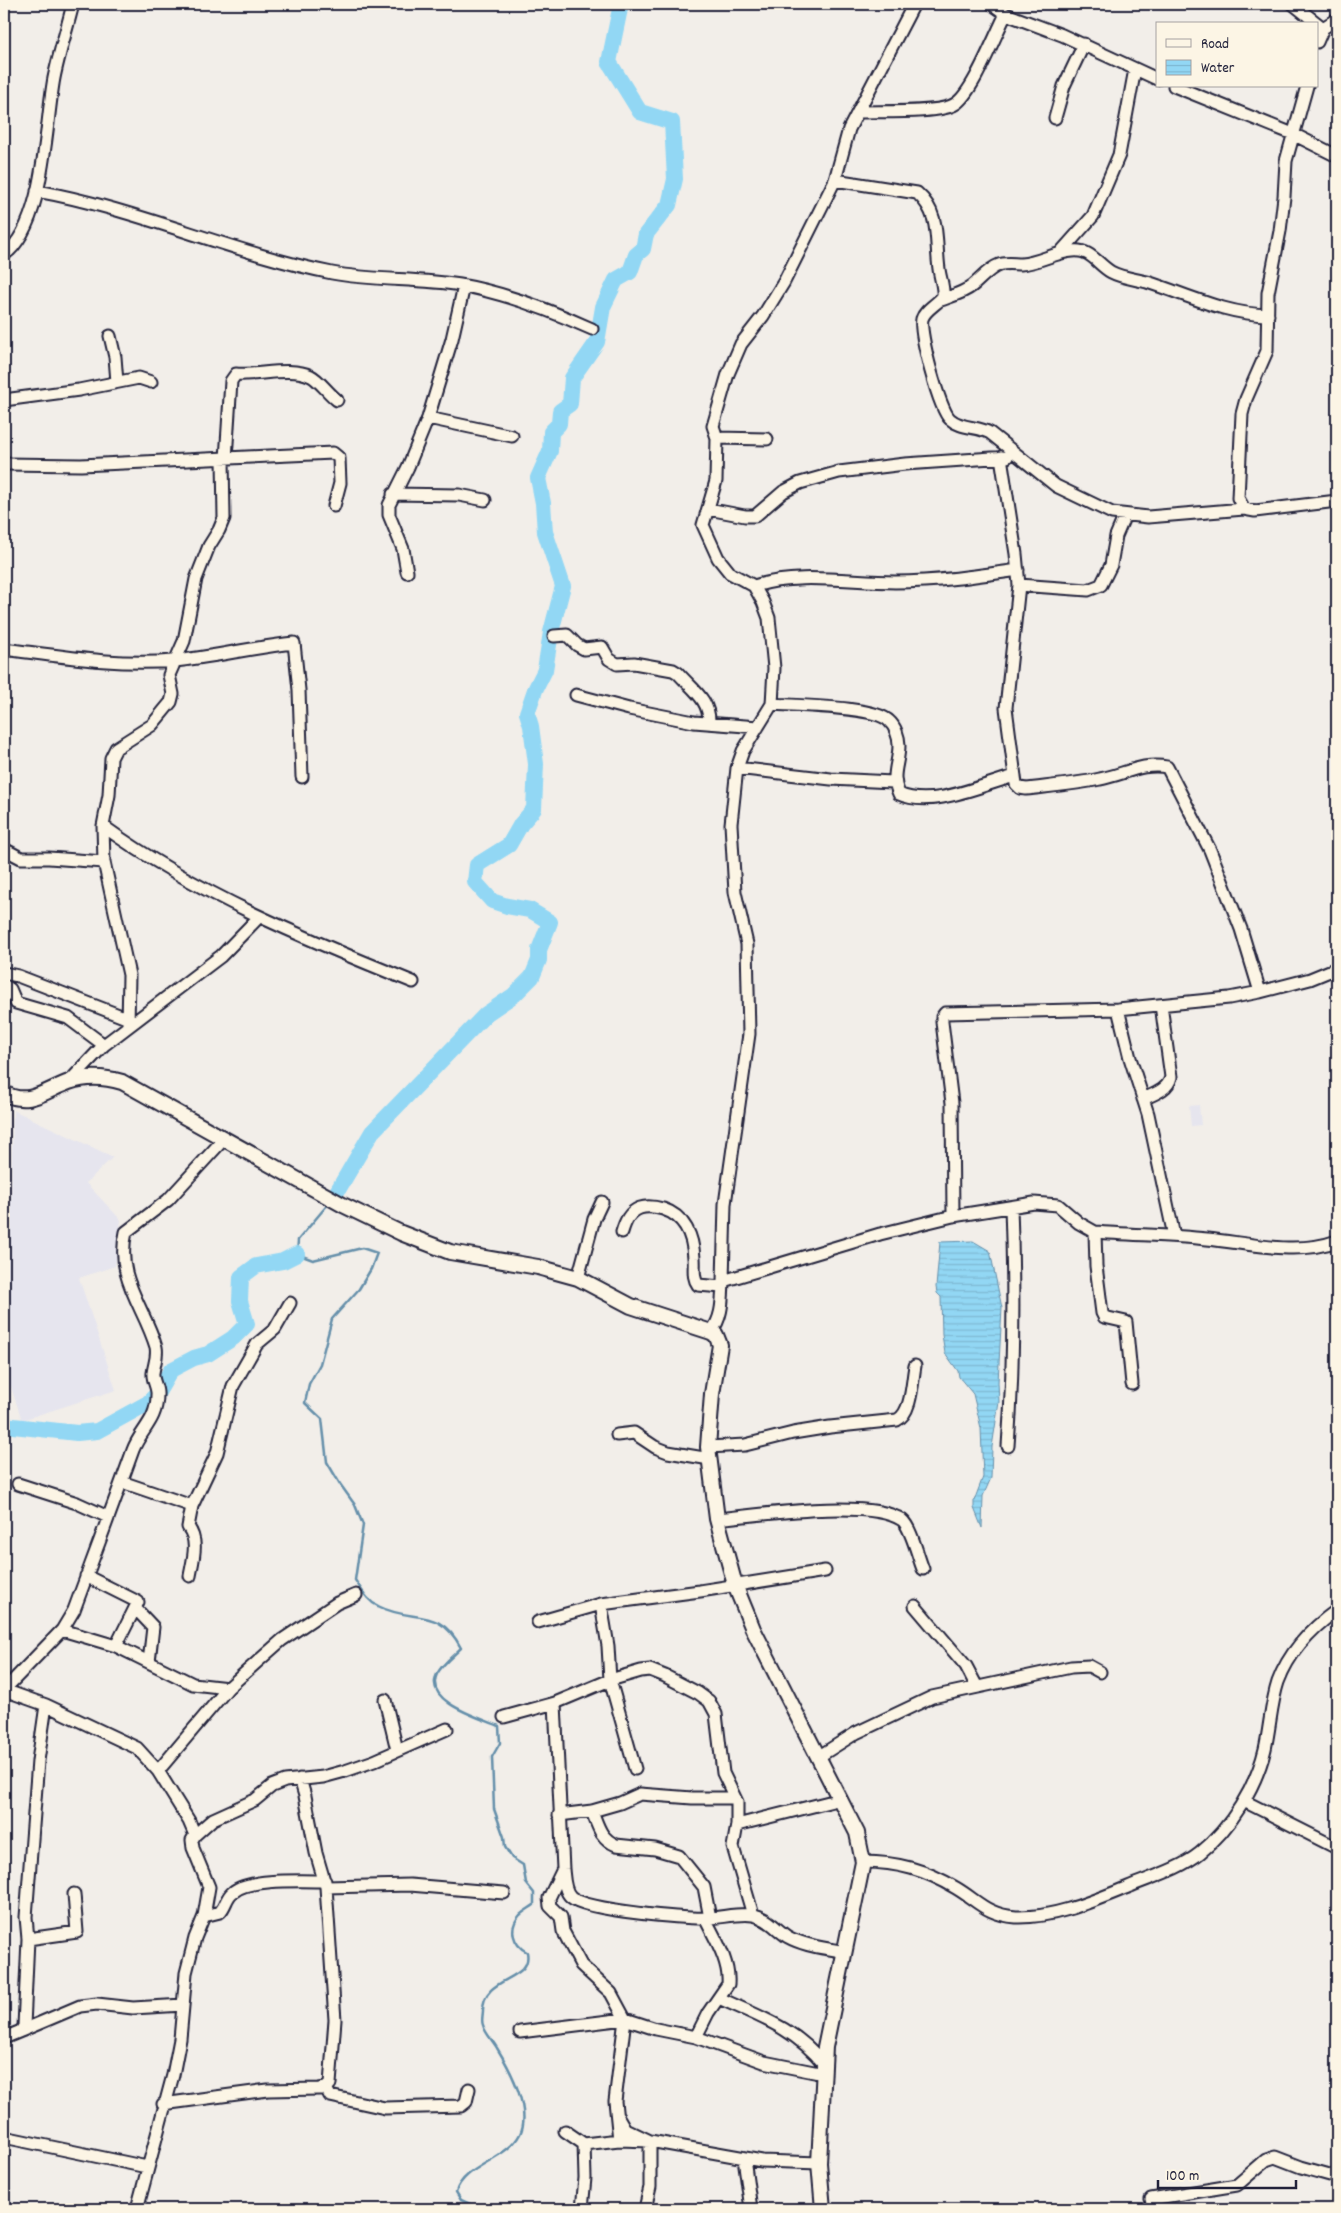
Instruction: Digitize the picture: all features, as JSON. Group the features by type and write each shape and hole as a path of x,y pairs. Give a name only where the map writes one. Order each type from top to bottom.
{"street":[{"path":"4,255 14,247 26,224 37,191 54,80 73,4"},
{"path":"711,1332 717,1324 721,1312 725,1204 749,1034 747,944 735,892 731,824 737,768 743,751 772,704 774,668 769,618 763,602 754,586 730,573 718,558 703,525 716,481 717,438 713,426 728,374 742,344 763,316 784,282 835,180 849,129 914,4"},
{"path":"992,4 1006,14 1084,44 1156,79"},
{"path":"1293,4 1316,22"},
{"path":"858,112 936,109 953,106 969,88 1006,14"},
{"path":"1318,40 1323,28 1337,19"},
{"path":"1318,24 1323,28"},
{"path":"1055,118 1064,86 1084,44"},
{"path":"1060,252 1093,216 1119,155 1135,69"},
{"path":"1179,88 1293,134 1337,156"},
{"path":"1244,510 1238,498 1242,414 1246,399 1267,351 1268,293 1284,197 1286,161 1306,88"},
{"path":"835,180 917,193 926,201 937,230 938,256 944,293 941,300"},
{"path":"37,191 112,207 239,249 332,273 464,286 495,292 552,311 592,329"},
{"path":"1268,315 1248,314 1221,308 1147,282 1122,276 1111,272 1096,258 1085,252 1074,250 1060,252 1029,263 1000,264 984,274 972,286 956,295 941,300 925,313 922,328 932,374 945,413 957,424 978,428 990,433 1016,456 1056,486 1101,508 1124,515 1156,516 1244,510 1255,511 1337,501"},
{"path":"407,572 402,549 389,515 389,505 408,467 428,418 452,339 464,286"},
{"path":"110,336 118,382"},
{"path":"128,1022 130,975 104,862 103,826 109,795 112,753 116,748 152,725 165,712 171,702 173,694 169,675 184,641 196,579 209,546 224,518 225,459 231,380 236,374 248,375 282,372 310,375 337,400"},
{"path":"4,400 79,390 139,378 150,382"},
{"path":"428,418 512,436"},
{"path":"717,438 767,439"},
{"path":"4,464 81,465 301,454 337,454 339,458 340,483 334,506"},
{"path":"708,509 755,516 782,492 800,483 839,472 905,464 1016,456"},
{"path":"1001,457 1019,585 1006,708 1016,784 1020,788 1026,788 1099,780 1142,766 1167,767 1210,850 1241,929 1260,992"},
{"path":"393,494 458,495 485,500"},
{"path":"1019,585 1088,590 1102,585 1111,566 1116,536 1124,515"},
{"path":"754,586 766,582 796,580 898,582 1018,570"},
{"path":"554,636 567,635 584,649 602,647 609,660 617,664 634,663 673,670 706,704 710,712 709,724"},
{"path":"4,649 85,660 174,661 294,643 299,690 302,777"},
{"path":"576,695 680,720 758,727"},
{"path":"772,704 838,708 878,714 889,720 896,730 899,745 893,782 899,794 910,799 922,800 944,797 1015,776"},
{"path":"737,768 831,779 893,782"},
{"path":"103,826 165,867 259,917 414,982"},
{"path":"4,849 21,858 104,862"},
{"path":"70,1082 128,1022 222,956 259,917"},
{"path":"953,1216 952,1103 944,1054 942,1016 945,1013 1118,1009 1229,998 1310,979 1337,968"},
{"path":"4,973 18,976 128,1022"},
{"path":"4,985 10,989 16,1003 68,1018 104,1046"},
{"path":"1143,1099 1164,1090 1171,1077 1161,1005"},
{"path":"1118,1009 1130,1058 1143,1099 1174,1236"},
{"path":"4,1093 28,1099 36,1098 70,1082 92,1077 109,1078 122,1082 343,1205 402,1233 450,1252 538,1267 578,1278 631,1306 711,1332 716,1336 720,1345 712,1394 709,1453 717,1519 735,1585 753,1629 857,1833 863,1862 825,2048 819,2163 823,2209"},
{"path":"195,1835 189,1821 158,1771 138,1748 46,1705 4,1690 62,1630 74,1610 134,1448 150,1424 158,1394 153,1373 156,1363 156,1347 126,1278 124,1265 126,1232 168,1200 224,1140"},
{"path":"578,1278 594,1219 602,1202"},
{"path":"622,1232 628,1216 640,1208 656,1207 678,1217 691,1238 694,1276 698,1285 722,1284 880,1234 953,1216 1034,1203 1058,1205 1079,1223 1095,1232 1174,1236 1291,1247 1321,1246 1337,1241"},
{"path":"1008,1446 1015,1296 1011,1207"},
{"path":"1095,1232 1096,1266 1102,1313 1104,1317 1126,1322 1132,1384"},
{"path":"190,1576 195,1542 194,1534 188,1527 192,1506 217,1453 233,1386 257,1344 275,1329 290,1303"},
{"path":"617,1436 634,1433 668,1452 709,1453 793,1433 897,1420 902,1417 908,1404 915,1366"},
{"path":"122,1482 192,1506"},
{"path":"18,1484 77,1503 108,1517"},
{"path":"717,1519 790,1512 853,1509 881,1511 891,1514 906,1524 922,1569"},
{"path":"538,1622 601,1604 825,1571"},
{"path":"86,1576 136,1600 136,1609 116,1646"},
{"path":"158,1771 228,1688 282,1640 337,1604 356,1596"},
{"path":"601,1604 608,1646 610,1680 634,1769"},
{"path":"915,1606 966,1666 977,1687"},
{"path":"136,1609 153,1626 148,1662"},
{"path":"863,1862 887,1862 913,1867 932,1874 958,1889 981,1907 995,1913 1016,1917 1045,1914 1080,1906 1179,1866 1199,1854 1210,1844 1244,1801 1257,1775 1265,1751 1278,1681 1297,1648 1314,1628 1337,1610"},
{"path":"62,1630 116,1646 193,1684 228,1688"},
{"path":"818,1756 856,1733 932,1697 1071,1667 1089,1666 1100,1672"},
{"path":"504,1717 555,1703 610,1680 641,1670 650,1670 698,1692 709,1701 716,1714 723,1773 737,1802 737,1825 733,1847 753,1915"},
{"path":"385,1700 397,1750"},
{"path":"555,1703 563,1869 566,1891 571,1897 578,1901 612,1909 708,1918 753,1915 764,1918 789,1938 844,1952"},
{"path":"21,2031 24,2026 28,1939 26,1917 38,1761 46,1705"},
{"path":"137,2209 172,2075 180,2039 186,1973 195,1938 204,1916 209,1887 193,1848 192,1840 195,1835 213,1819 256,1800 272,1786 345,1771 446,1729"},
{"path":"163,2104 268,2090 326,2088 330,2084 335,2020 326,1884 316,1854 300,1779"},
{"path":"559,1815 592,1811 640,1794 692,1798 735,1798"},
{"path":"737,1825 841,1800"},
{"path":"1244,1801 1337,1848"},
{"path":"592,1811 602,1835 610,1842 616,1845 656,1849 679,1856 704,1887 708,1918 726,1967 728,1984 696,2037"},
{"path":"563,1869 549,1898 550,1906 561,1918 564,1931 581,1965 611,1992 625,2019 615,2101 619,2140"},
{"path":"204,1916 220,1912 229,1896 238,1889 277,1881 326,1884 410,1885 504,1893"},
{"path":"28,1939 77,1932 74,1894"},
{"path":"719,1998 795,2034 810,2047 824,2069"},
{"path":"4,2038 80,2006 97,2004 133,2008 183,2005"},
{"path":"520,2032 625,2019 656,2029 696,2037 764,2062 824,2069"},
{"path":"326,2088 330,2096 385,2108 461,2106 466,2102 469,2089"},
{"path":"617,2113 626,2129 650,2141"},
{"path":"565,2131 584,2144 619,2140 650,2141 762,2161 819,2163"},
{"path":"4,2137 147,2167"},
{"path":"645,2209 650,2186 650,2141"},
{"path":"582,2209 585,2178 584,2144"},
{"path":"1151,2198 1237,2185 1270,2158 1275,2157 1301,2167 1337,2177"},
{"path":"744,2158 751,2209"}],"shaded area":[{"path":"1199,1105 1201,1125 1191,1126 1189,1106"},
{"path":"13,1110 113,1157 86,1183 121,1220 115,1266 79,1278 116,1390 22,1420 4,1366 4,1204 11,1201"}],"water":[{"path":"973,1241 990,1251 1002,1308 998,1382 999,1402 992,1447 991,1478 983,1496 982,1528 974,1508 974,1501 983,1477 981,1428 973,1394 959,1377 958,1371 945,1353 942,1335 941,1297 937,1293 936,1287 940,1242"}],"waterway":[{"path":"338,1190 372,1132 486,1014 514,995 532,977 539,960 539,950 550,922 530,910 492,901 475,882 477,865 509,845 521,824 534,809 536,764 531,726 527,713 535,690 545,670 551,632 563,586 545,532 543,503 538,478 550,451 551,432 559,424 560,411 570,404 572,378 597,342 603,307 616,280 630,272 636,255 643,249 646,234 669,205 675,179 672,122 640,112 609,62 621,4"},
{"path":"329,1203 298,1240 297,1254 313,1260 362,1248 377,1253 371,1269 359,1289 332,1319 320,1364 309,1384 305,1403 322,1419 327,1462 355,1505 363,1525 355,1580 374,1604 391,1611 434,1621 444,1626 453,1635 461,1648 439,1670 435,1684 438,1693 456,1708 499,1726 500,1743 492,1757 494,1809 504,1837 505,1847 512,1858 523,1865 526,1883 534,1893 534,1905 520,1915 516,1920 513,1931 515,1941 527,1952 527,1962 523,1969 491,1990 485,1999 483,2010 482,2022 484,2028 502,2057 518,2090 523,2113 523,2124 520,2134 514,2143 468,2175 456,2192 461,2200 481,2209"},
{"path":"4,1425 77,1433 97,1431 148,1403 157,1394 171,1370 194,1358 208,1354 233,1338 247,1324 240,1301 241,1277 256,1266 283,1261 297,1254"}]}
